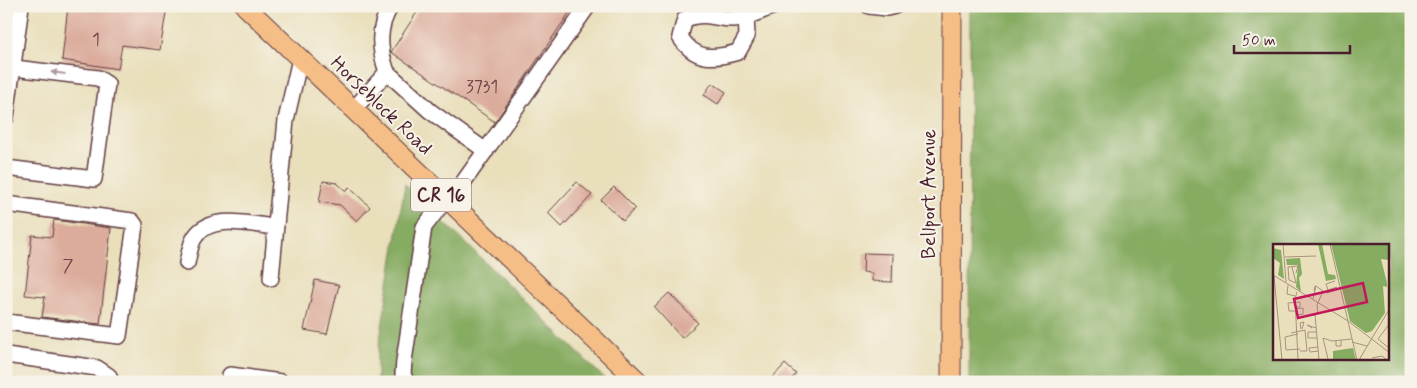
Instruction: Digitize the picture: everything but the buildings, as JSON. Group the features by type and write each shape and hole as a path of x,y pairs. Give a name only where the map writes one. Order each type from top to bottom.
{"main road":[{"name":"Horseblock Road","path":"245,6 639,382"},
{"name":"Bellport Avenue","path":"950,7 951,382"}],"street":[{"path":"6,117 9,67 22,6"},
{"path":"391,6 381,28 381,54 387,72 430,111 486,151"},
{"path":"406,382 403,374 404,360 424,227 446,199 462,184 588,6"},
{"path":"746,15 775,6"},
{"path":"869,6 887,8 895,6"},
{"path":"271,278 286,120 300,60"},
{"path":"6,168 94,179 107,84 104,80 9,67"},
{"path":"353,110 387,72"},
{"path":"6,204 132,221 135,225 119,336 6,322"},
{"path":"187,263 194,238 203,227 219,222 276,227"},
{"path":"6,355 97,368 109,376 110,382"},
{"path":"230,374 281,382"}],"green space":[{"path":"970,6 1411,6 1411,382 969,382"},
{"path":"405,184 608,382 377,382 377,358"}]}
